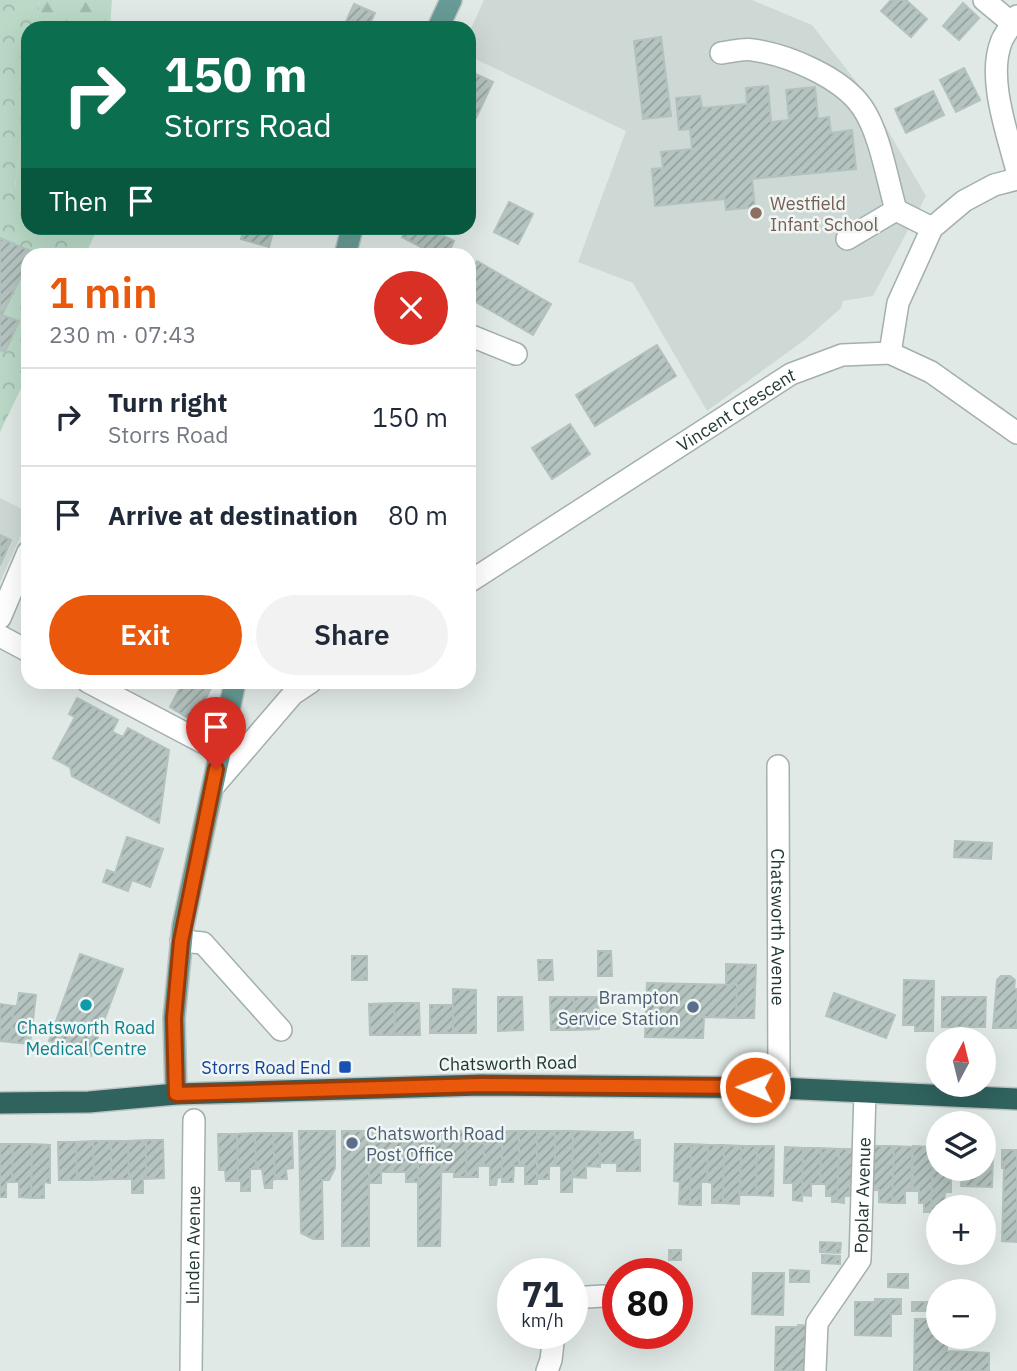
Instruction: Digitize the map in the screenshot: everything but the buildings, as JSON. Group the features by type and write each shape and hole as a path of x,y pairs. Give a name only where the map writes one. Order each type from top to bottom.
{"highway":[{"name":"Chatsworth Road","path":"0,1103 97,1101 176,1094 481,1085 779,1088 1017,1099"}],"main road":[{"path":"441,21 451,0"},
{"path":"176,1094 174,1018 181,941 219,751 234,689"}],"street":[{"path":"984,0 1015,20 1001,42 996,77 1017,172"},
{"path":"720,53 751,49 805,65 848,93 861,106 873,128 896,210 932,228"},
{"path":"890,353 898,303 932,228 964,201 994,185 1017,179"},
{"path":"847,239 896,210"},
{"path":"476,338 516,354"},
{"name":"Vincent Crescent","path":"476,577 791,374 842,355 890,353 931,372 1017,433"},
{"path":"0,618 21,568"},
{"path":"0,636 21,647"},
{"path":"101,689 219,751"},
{"path":"213,787 293,694 300,689"},
{"name":"Chatsworth Avenue","path":"778,766 779,1088"},
{"path":"181,941 202,943 281,1030"},
{"name":"Poplar Avenue","path":"815,1371 817,1323 860,1260 865,1092"},
{"name":"Linden Avenue","path":"191,1371 194,1120"},
{"path":"548,1371 552,1349"}],"shaded area":[{"name":"Westfield Infant School","path":"484,0 752,0 812,25 869,98 926,196 873,296 843,301 841,308 806,339 707,411 633,283 578,262 626,131 476,59 474,21"},
{"path":"0,498 21,508 21,536 0,582"}],"green space":[{"path":"0,0 40,0 37,21 21,21 21,139 15,187 21,191 21,235 95,235 88,248 21,248 21,388 0,432"},
{"path":"40,0 112,0 110,21 37,21"},
{"path":"21,140 21,191 15,188"}],"place":[{"name":"Westfield Infant School","path":"756,213"},
{"name":"Chatsworth Road Medical Centre","path":"86,1005"},
{"name":"Brampton Service Station","path":"693,1007"},
{"name":"Storrs Road End","path":"345,1067"},
{"name":"Chatsworth Road Post Office","path":"352,1143"}],"route":[{"path":"216,769 181,941 174,1018 176,1094 481,1085 755,1087"}]}
